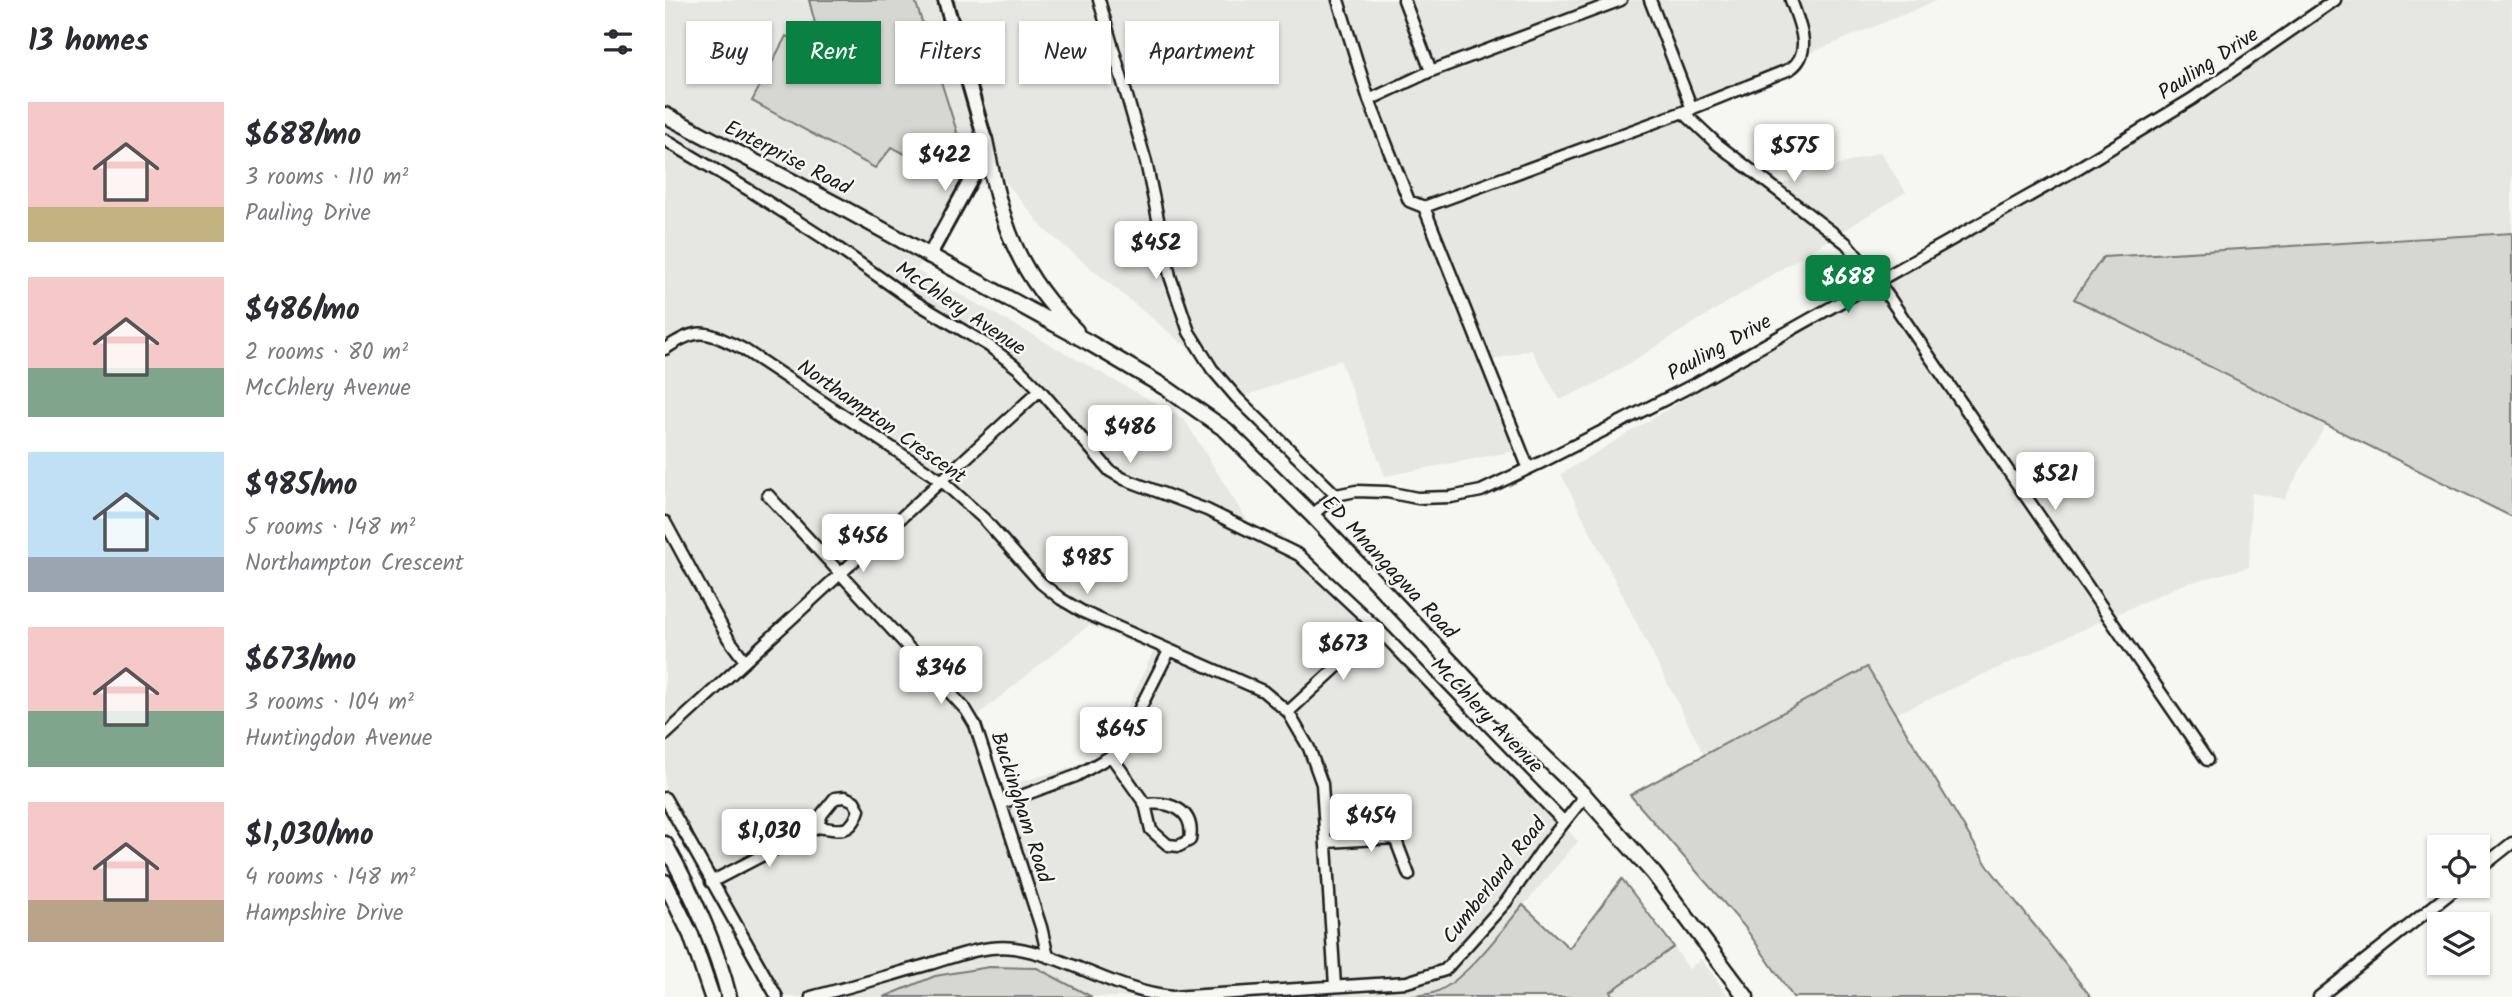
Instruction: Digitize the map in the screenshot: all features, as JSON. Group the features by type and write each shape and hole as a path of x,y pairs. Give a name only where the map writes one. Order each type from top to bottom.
{"highway":[{"name":"Enterprise Road","path":"667,120 839,206 929,256"},
{"path":"985,141 995,190 1017,253 1029,277 1048,302 1089,342"},
{"name":"ED Mnangagwa Road","path":"929,256 1089,342 1166,388 1226,430 1312,515 1500,714 1585,796 1654,874 1746,997"},
{"path":"665,844 705,922 729,997"},
{"path":"665,882 691,936 712,997"}],"main road":[{"path":"929,256 976,170 985,141 945,0"}],"street":[{"path":"1099,0 1146,162 1170,275 1189,332 1212,369 1237,398 1336,495 1312,515"},
{"path":"1338,0 1369,100 1409,201 1424,207 1688,110 1790,69 1799,63 1803,55 1802,33 1791,0"},
{"path":"1404,0 1431,71"},
{"path":"1369,100 1431,71 1622,0"},
{"path":"1650,0 1688,110 1717,144 1846,243 1877,281 2207,760"},
{"name":"Pauling Drive","path":"1336,495 1356,491 1387,492 1417,498 1451,497 1481,491 1695,384 2070,173 2192,99 2335,0"},
{"name":"McChlery Avenue","path":"665,139 822,237 912,300 989,346 1019,369 1040,390 1110,471 1124,480 1207,510 1299,555 1378,629 1564,822"},
{"path":"1424,207 1528,467"},
{"name":"Northampton Crescent","path":"665,349 684,336 697,333 711,334 743,349 942,481 984,519 1041,583 1061,599 1083,612 1263,691 1288,712 1309,748 1322,783 1335,986"},
{"path":"665,735 1040,390"},
{"name":"Buckingham Road","path":"768,495 965,710 975,725 1002,803 1048,957"},
{"path":"665,522 728,638 745,661"},
{"path":"1288,712 1378,629"},
{"path":"1002,803 1076,776 1111,755 1134,720 1168,650"},
{"path":"1111,755 1145,804 1151,830 1168,845 1179,846 1190,840 1192,829 1188,817 1181,811 1170,805 1145,804"},
{"name":"Cumberland Road","path":"811,997 984,949 1015,948 1156,995 1189,996 1407,982 1445,970 1506,902 1585,796"},
{"path":"665,798 777,997"},
{"path":"711,882 817,827"},
{"path":"1327,842 1395,838 1409,875"},
{"path":"2490,860 2512,843"},
{"path":"2319,997 2444,898"}],"shaded area":[{"path":"665,0 1938,0 1680,107 1781,184 1880,152 1906,192 1597,383 1560,400 1531,349 1487,362 1515,451 1385,476 1340,360 1246,396 1045,230 991,164 916,270 1184,419 1261,543 1279,532 1578,841 1491,944 1457,978 1435,992 1405,997 1092,997 1037,968 997,967 935,976 884,997 772,997 665,806","holes":["1089,625 1153,652 1112,741 1086,763 1003,787 979,714"]},
{"path":"809,0 915,0 922,21 895,21 895,84 942,84 957,132 937,171 892,147 875,168 752,101 761,84 772,84 772,63 786,36 786,84 881,84 881,21 814,21"},
{"path":"2341,0 2512,0 2512,233 2104,257 2074,299 2326,424 2284,499 2251,493 2249,567 2181,585 1896,714 1867,668 1704,755 1561,474"},
{"path":"2512,233 2512,517 2074,299 2103,257"},
{"path":"1867,667 1987,865 2091,997 1793,997 1744,926 1630,795"},
{"path":"1622,879 1674,947 1610,992 1614,997 1405,997 1433,993 1457,979 1482,955 1523,905 1569,948"},
{"path":"1674,947 1689,969 1701,959 1729,997 1614,997 1610,992"},
{"path":"989,967 1037,968 1092,997 884,997 935,976"}]}
